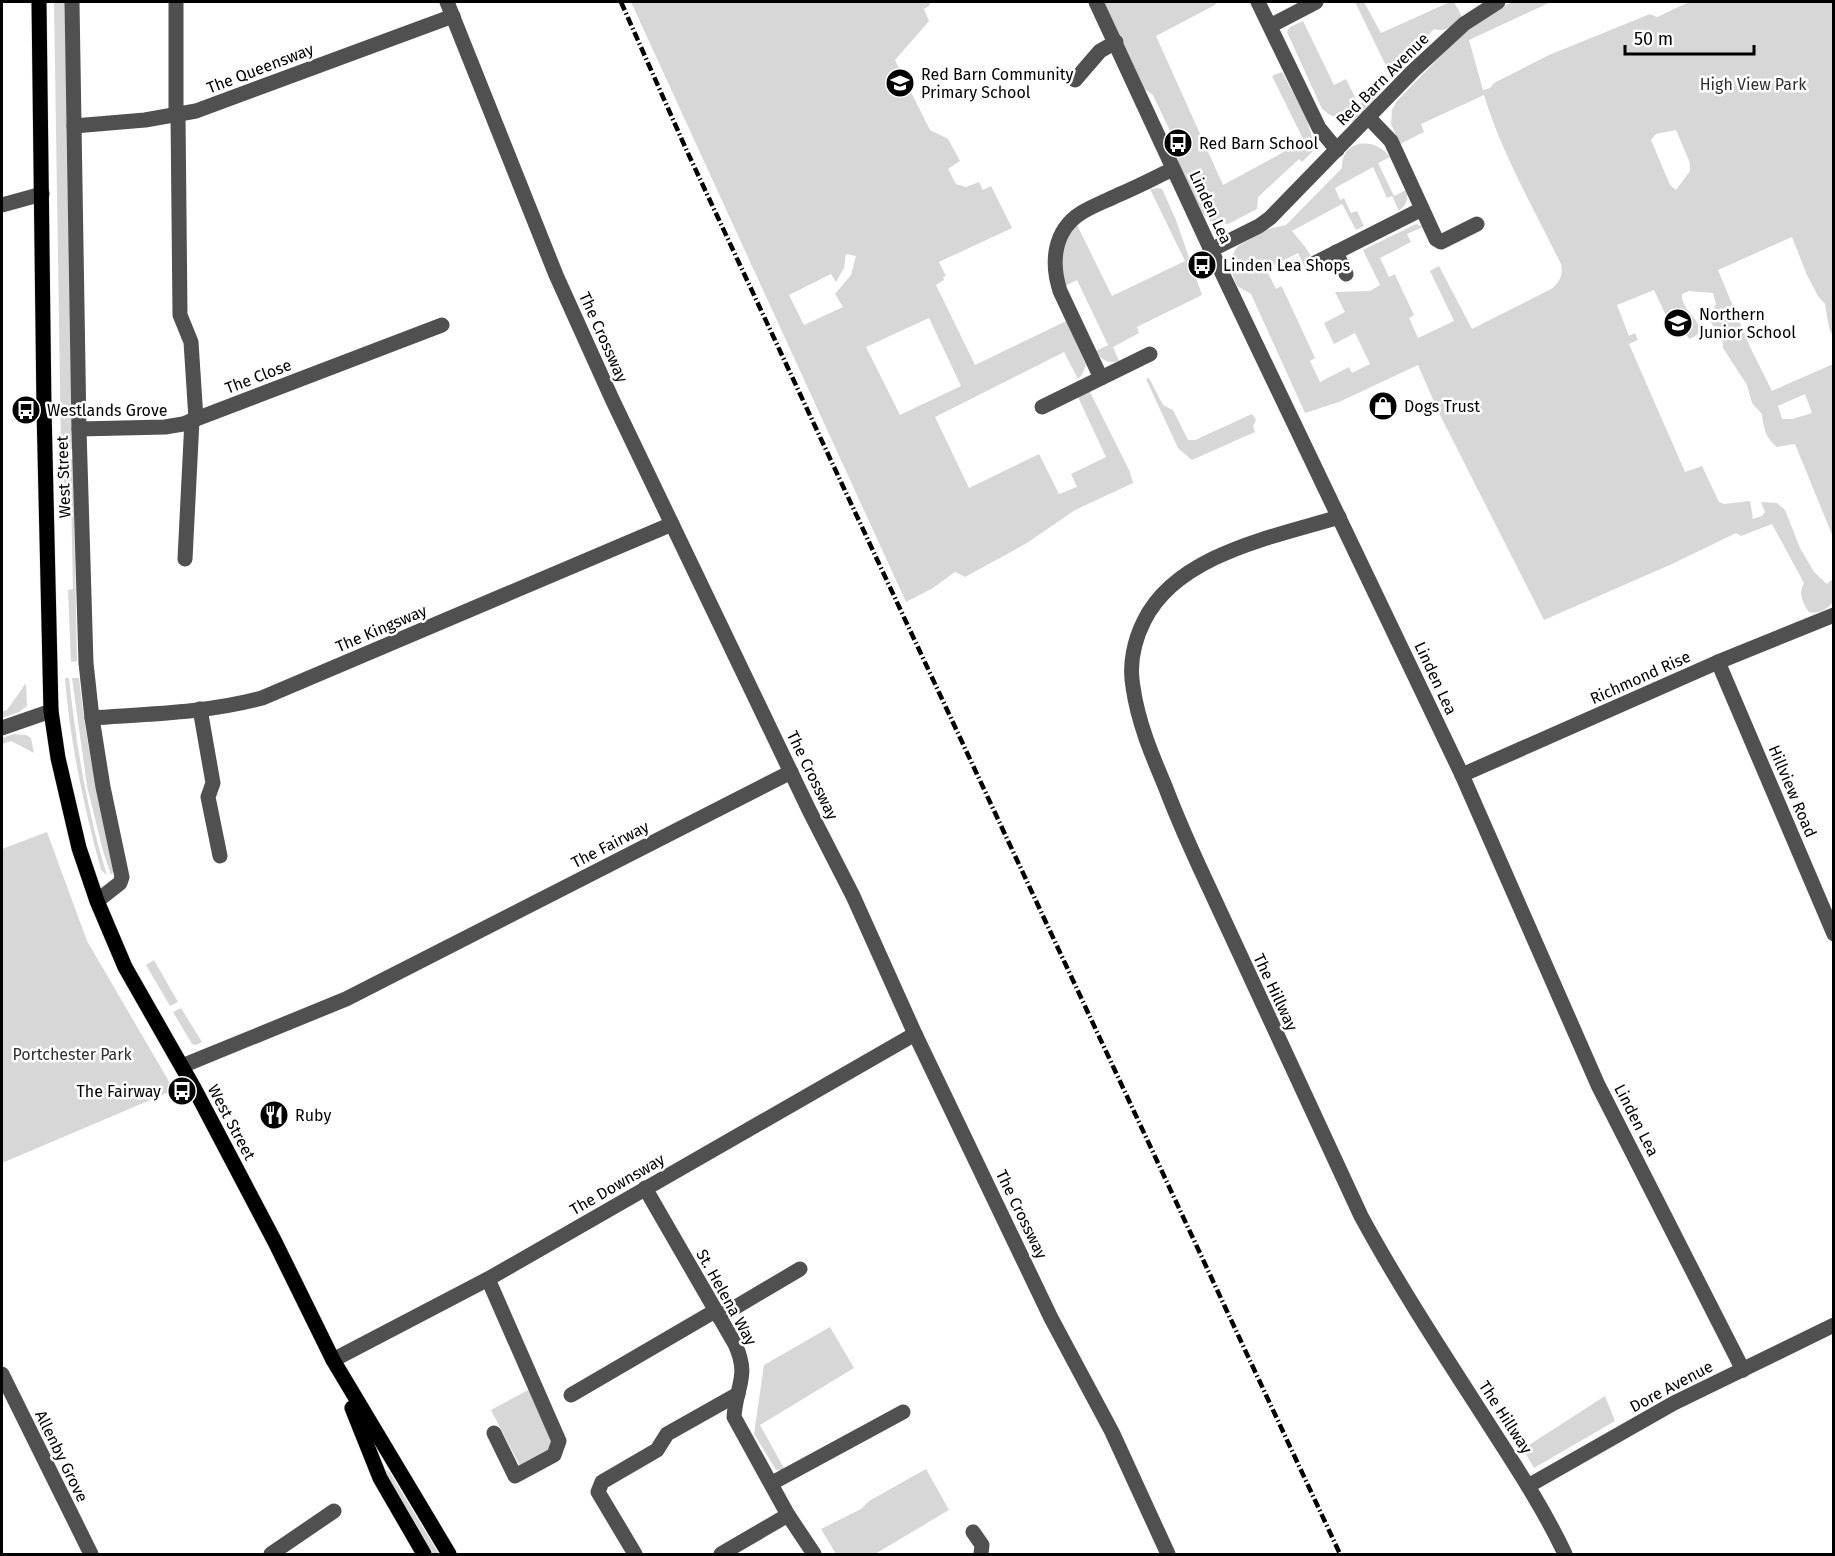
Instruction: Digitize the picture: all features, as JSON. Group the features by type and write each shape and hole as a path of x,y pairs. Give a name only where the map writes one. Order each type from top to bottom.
{"main road":[{"name":"West Street","path":"39,2 44,409 51,711 58,758 73,825 97,901 125,967 182,1066 275,1242 333,1360 380,1478 424,1554"},
{"name":"West Street","path":"333,1360 449,1554"}],"street":[{"name":"West Street","path":"72,2 85,654 103,787 122,877 120,884 97,901"},
{"path":"176,2 180,315 191,342 194,420 185,559"},
{"name":"Linden Lea","path":"1096,2 1211,250 1462,775 1598,1085 1743,1370"},
{"path":"1258,2 1319,128 1337,150"},
{"path":"1270,26 1316,2"},
{"name":"Red Barn Avenue","path":"1211,250 1270,218 1413,71 1464,24 1498,2"},
{"name":"The Queensway","path":"74,126 177,116 219,104 450,8"},
{"name":"The Crossway","path":"450,8 556,275 612,399 853,896 915,1034 1051,1318 1112,1432 1168,1554"},
{"path":"1076,80 1100,51 1116,42"},
{"path":"1368,117 1391,141 1436,239 1441,242 1477,224"},
{"path":"1101,378 1060,291 1056,279 1054,257 1056,246 1065,228 1080,213 1173,169"},
{"path":"2,205 42,194"},
{"path":"1315,263 1422,209"},
{"path":"1336,252 1346,274"},
{"name":"The Close","path":"79,429 165,427 194,420 442,325"},
{"path":"1042,407 1150,354"},
{"name":"The Hillway","path":"1339,517 1226,552 1191,571 1163,595 1144,621 1135,646 1132,684 1138,716 1187,840 1361,1216 1391,1271 1528,1486 1565,1554"},
{"name":"The Kingsway","path":"92,718 244,703 284,690 672,524"},
{"name":"Richmond Rise","path":"1462,775 1718,662 1833,615"},
{"name":"Hillview Road","path":"1718,662 1833,933"},
{"path":"200,709 213,783 208,797 220,856"},
{"path":"2,728 51,711"},
{"name":"The Fairway","path":"182,1066 346,999 791,772"},
{"name":"The Downsway","path":"333,1360 488,1279 915,1034"},
{"name":"St. Helena Way","path":"645,1188 741,1357 743,1368 734,1417 788,1515 813,1554"},
{"path":"571,1395 800,1269"},
{"path":"488,1279 559,1442 554,1455 515,1476 494,1433"},
{"name":"Dore Avenue","path":"1528,1486 1674,1403 1833,1325"},
{"name":"Allenby Grove","path":"2,1374 91,1554"},
{"path":"635,1554 598,1492 602,1482 657,1450 667,1434 673,1430 738,1394"},
{"path":"771,1483 903,1412"},
{"path":"271,1554 334,1511"},
{"path":"721,1554 788,1515"},
{"path":"974,1532 982,1545 981,1554"}],"green space":[{"path":"54,2 66,2 73,449 61,448"},
{"path":"631,2 931,2 924,9 929,21 895,60 930,130 948,139 960,161 948,169 956,184 966,187 979,182 983,190 991,186 1012,228 939,262 946,276 936,285 975,365 1066,321 1086,365 1078,379 1064,352 935,417 969,488 1039,454 1059,494 1077,487 1071,474 1106,457 1077,395 1089,390 1130,472 1133,483 1075,510 1027,543 965,577 955,572 933,588 906,602","holes":["846,254 856,256 851,275 835,294 843,307 804,325 789,295 831,274 836,282 844,268","929,318 961,386 900,415 866,347"]},
{"path":"1101,2 1217,2 1156,36 1223,185 1304,141 1272,76 1282,72 1311,131 1313,151 1302,162 1299,159 1258,197 1257,209 1228,224 1210,221 1203,214 1178,163 1179,150 1153,95 1140,86"},
{"path":"1355,2 1364,2 1381,33 1450,2 1454,2 1462,17 1445,29 1434,29 1390,74"},
{"name":"Northern Junior School","path":"1511,2 1551,2 1469,40 1483,90 1549,55 1650,14 1657,17 1689,2 1833,2 1833,336 1829,328 1825,304 1807,275 1792,237 1718,270 1750,347 1772,391 1833,364 1833,537 1795,444 1777,447 1770,440 1764,428 1762,414 1752,403 1747,385 1723,348 1722,333 1708,318 1716,304 1713,293 1689,291 1682,294 1686,308 1700,330 1690,339 1674,323 1670,324 1654,290 1617,305 1629,336 1635,333 1638,340 1629,344 1685,472 1702,466 1719,502 1724,504 1750,501 1753,519 1762,516 1765,512 1761,502 1777,503 1785,510 1800,548 1814,572 1827,584 1833,579 1833,602 1825,609 1820,612 1809,612 1807,609 1801,594 1804,583 1772,524 1741,536 1736,533 1672,564 1544,620 1439,413 1418,365 1339,402 1305,413 1251,294 1237,286 1231,261 1238,246 1268,229 1286,225 1342,168 1343,158 1353,146 1368,144 1384,150 1390,157 1378,163 1394,196 1406,190 1406,202 1399,211 1392,196 1387,198 1373,167 1335,188 1340,200 1344,198 1351,213 1357,211 1364,226 1356,230 1342,204 1292,231 1319,269 1308,274 1298,253 1266,269 1276,289 1281,286 1283,289 1315,358 1310,361 1320,382 1349,367 1352,373 1370,364 1355,333 1334,344 1324,323 1345,312 1335,292 1370,291 1380,285 1363,250 1416,224 1423,227 1407,234 1411,242 1380,258 1389,277 1395,274 1414,315 1409,318 1418,338 1454,321 1430,271 1439,266 1472,329 1553,288 1561,277 1561,264 1499,138 1484,95 1421,124 1424,132 1400,144 1391,124 1392,110 1396,102 1460,36","holes":["1676,130 1690,163 1690,171 1676,190 1670,185 1651,140 1656,134","1805,394 1812,413 1792,419 1782,419 1778,406"]},
{"path":"1303,21 1334,85 1346,79 1359,105 1379,84 1372,104 1358,119 1345,124 1342,119 1322,109 1287,32 1290,27"},
{"path":"1150,189 1162,189 1176,220 1202,295 1137,327 1139,333 1113,347 1119,361 1108,362 1096,351 1108,345 1077,280 1065,286 1062,261 1064,246 1077,225 1112,296 1185,261"},
{"path":"1149,378 1163,405 1173,410 1188,440 1195,440 1252,414 1256,420 1253,426 1255,432 1192,460 1178,448 1146,379"},
{"path":"73,459 77,661 71,662 68,590 73,589 71,494 65,494 63,466 65,460"},
{"path":"65,678 69,678 83,777 107,875 101,870 83,799 70,727"},
{"path":"72,678 79,678 94,774 115,869 111,875 87,786"},
{"path":"26,683 27,706 19,712 2,718 2,712 7,710"},
{"path":"14,734 31,738 34,753 11,741 2,744 2,738"},
{"name":"Portchester Park","path":"47,832 87,941 174,1090 2,1163 2,849"},
{"path":"154,960 178,1002 170,1006 146,965"},
{"path":"181,1008 202,1042 192,1044 173,1012"},
{"path":"830,1327 854,1368 760,1425 785,1470 776,1470 754,1434 764,1365"},
{"path":"530,1389 552,1438 549,1450 520,1466 491,1410"},
{"path":"1605,1396 1615,1421 1534,1468 1523,1449"},
{"path":"926,1469 949,1510 875,1554 836,1554 821,1529 861,1509 869,1501"},
{"path":"385,1470 389,1471 439,1554 433,1554"}],"railway":[{"path":"621,2 686,149 1340,1554"}],"place":[{"name":"Red Barn Community Primary School","path":"900,83"},
{"name":"Red Barn School","path":"1178,143"},
{"name":"Linden Lea Shops","path":"1202,265"},
{"name":"Northern Junior School","path":"1678,323"},
{"name":"Dogs Trust","path":"1383,406"},
{"name":"Westlands Grove","path":"26,410"},
{"name":"The Fairway","path":"182,1091"},
{"name":"Ruby","path":"274,1115"}],"park label":[{"name":"High View Park","path":"1753,84"}]}
